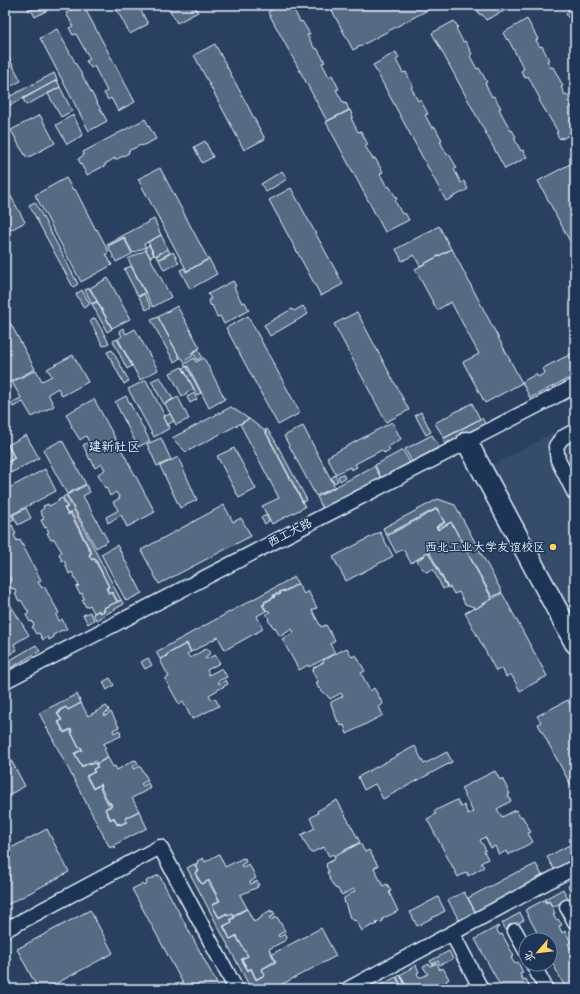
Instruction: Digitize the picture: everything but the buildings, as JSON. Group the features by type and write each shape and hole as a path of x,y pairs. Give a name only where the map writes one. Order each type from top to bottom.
{"main road":[{"path":"467,442 575,644"}],"street":[{"name":"西工大路","path":"5,681 575,386"},
{"path":"575,431 562,438 556,446 558,460 575,494"},
{"path":"5,930 160,847 236,989"},
{"path":"348,989 575,867"},
{"path":"567,907 575,922"},
{"path":"515,931 518,936"},
{"path":"452,933 482,989"},
{"path":"537,972 546,989"}],"shaded area":[{"name":"西北工业大学友谊校区","path":"575,421 575,627 489,467"}],"place":[{"name":"西北工业大学友谊校区","path":"553,547"}],"district":[{"name":"建新社区","path":"114,447"}]}
